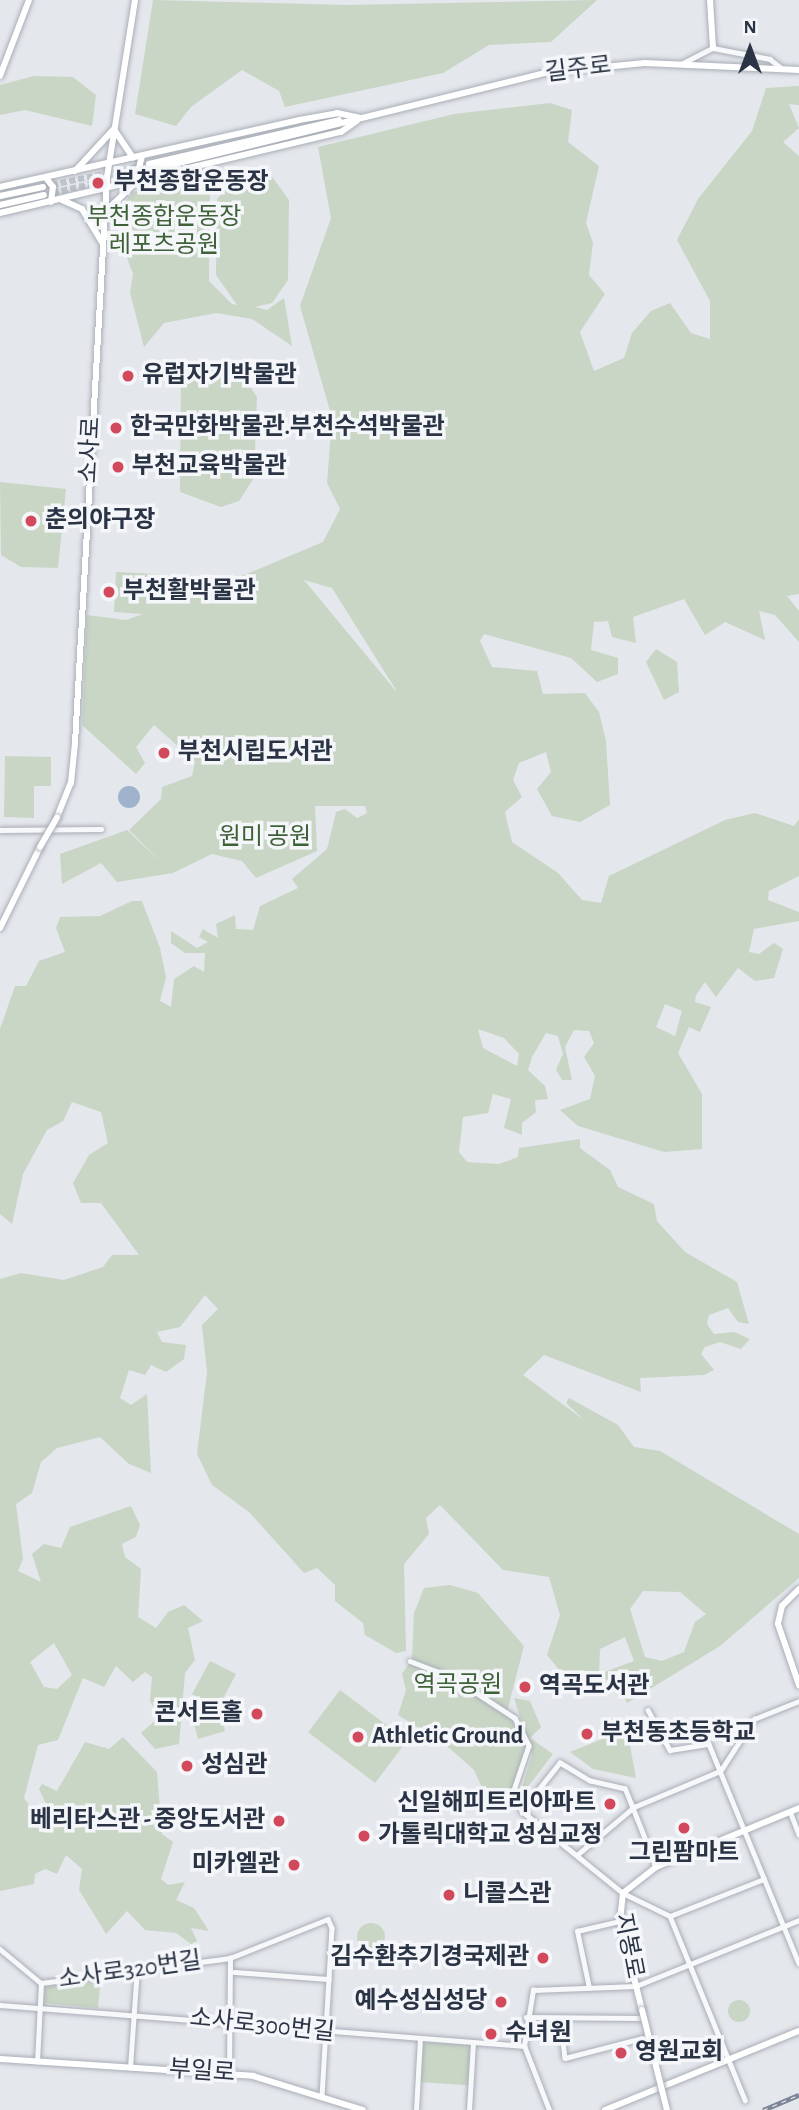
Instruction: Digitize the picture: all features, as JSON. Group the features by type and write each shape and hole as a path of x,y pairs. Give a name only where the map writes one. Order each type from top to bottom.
{"street":[{"path":"0,76 30,0"},
{"name":"소사로","path":"0,928 57,817 71,783 106,188 135,0"},
{"path":"710,0 713,48"},
{"path":"683,63 713,48 770,59 784,69"},
{"name":"길주로","path":"149,167 544,73 683,63 799,70"},
{"name":"길주로","path":"0,187 108,165 299,120 337,113 362,118"},
{"name":"길주로","path":"0,213 341,132 362,118"},
{"path":"74,172 114,129 133,158"},
{"path":"104,213 144,180 139,168 142,156"},
{"path":"46,178 53,187 51,202"},
{"path":"0,196 43,191 0,205"},
{"path":"60,200 82,209 103,244"},
{"path":"0,830 101,830"},
{"path":"799,1589 785,1601 778,1628 799,1685"},
{"path":"410,1661 452,1677 515,1718 529,1746 514,1790 522,1811 623,1894 670,1916 745,2100"},
{"path":"577,1855 634,1807 720,1771 754,1719 799,1701"},
{"path":"648,1710 670,1750 709,1744 799,1963"},
{"path":"522,1811 560,1763 590,1781 625,1789 656,1867"},
{"name":"지봉로","path":"667,2110 620,1921 623,1894 656,1867 799,1808"},
{"path":"790,1811 799,1834"},
{"path":"670,1916 764,1879"},
{"name":"소사로320번길","path":"2,1953 41,1983 230,1958 324,1918 332,1928 329,1979"},
{"path":"549,2110 524,2046 526,2017 533,1990 636,1986 799,1920"},
{"path":"589,1988 577,1931 620,1921"},
{"path":"229,2074 234,1972 230,1958"},
{"path":"130,2068 137,1969"},
{"path":"234,1972 329,1979 322,2095"},
{"path":"37,2062 41,1983"},
{"name":"소사로300번길","path":"0,2005 231,2020 326,2033 524,2046"},
{"path":"526,2017 561,2021 642,2013 647,2040 565,2058 561,2021"},
{"path":"605,2110 799,2031"},
{"path":"416,2110 420,2039"},
{"path":"469,2110 473,2043"},
{"name":"부일로","path":"0,2059 229,2074 322,2095 363,2110"}],"green space":[{"path":"153,0 347,5 597,0 551,42 489,45 443,73 285,107 279,91 242,70 191,107 176,126 135,114"},
{"path":"34,76 73,77 96,95 92,126 25,110 0,115 0,85"},
{"name":"원미 공원","path":"799,86 799,105 789,104 799,128 783,142 799,156 799,594 787,596 799,611 799,642 775,615 759,611 765,640 725,622 705,635 684,599 633,617 636,643 612,637 608,621 594,622 591,650 618,658 618,674 597,682 571,658 484,634 480,641 492,667 537,671 543,694 585,693 599,712 606,741 610,805 580,822 552,816 537,789 551,772 546,752 519,763 513,780 522,797 505,812 512,842 558,873 582,900 601,903 609,876 725,820 755,813 794,826 799,819 799,876 769,891 768,900 799,912 799,921 754,929 749,952 759,954 774,943 783,949 774,978 755,981 738,968 716,997 705,982 696,995 695,1002 711,1007 700,1032 689,1027 678,1053 702,1094 702,1149 664,1152 578,1126 560,1110 590,1099 595,1076 584,1057 594,1043 589,1031 574,1030 565,1047 572,1080 562,1080 556,1070 563,1054 558,1036 546,1033 532,1057 528,1070 545,1086 548,1099 535,1100 536,1112 522,1123 522,1135 504,1128 511,1099 493,1094 488,1113 463,1117 459,1152 467,1162 499,1164 518,1157 519,1148 580,1139 580,1148 610,1170 618,1187 654,1204 657,1221 685,1252 737,1282 749,1324 738,1322 728,1308 709,1315 707,1324 714,1334 734,1332 750,1339 741,1349 720,1342 705,1347 701,1354 714,1370 704,1375 640,1378 641,1392 544,1355 523,1375 584,1420 566,1403 569,1398 618,1425 634,1447 660,1451 799,1534 799,1578 720,1646 627,1703 616,1680 567,1679 547,1655 560,1615 549,1577 503,1570 440,1505 426,1518 429,1534 404,1564 406,1651 396,1653 365,1635 363,1623 335,1601 335,1585 317,1568 304,1573 249,1512 212,1485 197,1454 207,1372 202,1325 218,1309 205,1295 180,1327 157,1332 162,1342 186,1345 184,1359 166,1372 151,1365 145,1375 129,1370 120,1398 131,1405 147,1394 151,1473 129,1464 100,1437 57,1448 41,1462 32,1493 16,1504 23,1559 18,1571 41,1582 32,1554 44,1544 61,1548 70,1527 131,1506 140,1525 136,1537 122,1544 125,1557 141,1569 138,1617 156,1628 168,1612 184,1605 203,1621 188,1628 195,1660 185,1673 179,1744 155,1749 141,1733 159,1717 150,1701 152,1677 145,1672 133,1682 116,1666 104,1687 83,1678 58,1740 38,1745 24,1798 39,1819 47,1806 39,1789 42,1784 57,1791 85,1742 109,1749 123,1737 157,1772 162,1834 173,1842 161,1879 168,1885 185,1882 176,1900 194,1908 209,1931 191,1928 197,1941 191,1944 176,1933 145,1930 127,1911 106,1934 79,1890 82,1869 66,1855 57,1874 45,1869 35,1874 34,1884 0,1891 0,1279 21,1273 64,1280 103,1267 112,1255 139,1255 101,1203 81,1203 73,1183 89,1155 108,1143 101,1112 72,1102 63,1121 47,1130 23,1174 12,1224 0,1214 0,1029 15,986 26,986 39,961 65,952 56,928 60,917 100,916 132,901 142,901 160,948 166,977 160,1001 171,1007 174,979 194,966 204,972 205,953 185,953 171,943 171,931 197,948 208,942 199,937 203,929 218,938 216,924 235,915 236,929 253,930 260,906 298,888 292,879 327,849 336,812 345,809 357,818 367,813 365,806 315,806 317,851 256,878 242,861 212,854 173,873 117,882 101,863 62,884 60,854 127,830 162,863 129,830 161,799 162,787 192,776 195,761 154,725 136,747 145,763 136,774 82,725 87,615 126,620 143,614 114,612 116,572 237,578 323,542 340,509 327,483 332,418 300,306 331,218 318,147 454,114 550,103 572,110 568,142 599,166 586,223 593,243 589,275 605,294 580,332 594,371 624,358 632,333 651,311 670,303 691,333 710,339 710,301 677,240 698,199 752,131 766,88","holes":["304,580 332,588 395,690","665,1004 682,1011 675,1036 656,1027","478,1029 504,1038 519,1054 517,1066 483,1048","643,1591 680,1592 706,1614 695,1622 684,1652 662,1661 645,1657 630,1609","625,1637 634,1661 599,1674 600,1649","54,1643 72,1675 57,1689 44,1687 30,1662"]},
{"name":"부천종합운동장 레포츠공원","path":"243,172 270,174 289,200 288,280 272,303 255,307 267,310 284,298 292,346 252,319 216,313 164,323 144,347 130,293 133,274 119,236 119,209 133,192 210,182 209,281 232,304 237,305 216,275 217,199"},
{"path":"215,362 240,371 257,397 254,478 239,501 221,507 180,492 181,377 190,380"},
{"name":"춘의야구장","path":"0,482 66,489 58,568 21,567 1,555"},
{"path":"656,649 677,662 679,692 664,700 646,662"},
{"path":"5,756 51,757 51,786 34,786 34,818 4,817"},
{"name":"역곡공원","path":"450,1585 478,1593 524,1646 507,1712 526,1745 510,1808 485,1794 474,1770 447,1746 398,1715 406,1690 402,1674 412,1659 414,1613 424,1588"},
{"path":"210,1661 236,1674 218,1708 225,1731 198,1739 192,1716 217,1708 192,1694"},
{"name":"Athletic Ground","path":"340,1690 407,1741 375,1783 308,1732"},
{"path":"514,1698 530,1701 541,1727 530,1738 553,1754 518,1800 532,1755"},
{"path":"627,1729 636,1778 593,1769 570,1752"},
{"path":"371,1923 381,1927 385,1937 381,1947 371,1951 361,1947 357,1937 361,1927"},
{"path":"101,1977 98,2008 44,2003 45,1987"},
{"path":"739,2000 747,2003 750,2011 747,2019 739,2022 731,2019 728,2011 731,2003"},
{"path":"422,2042 471,2045 468,2085 419,2082"}],"water":[{"path":"129,786 137,789 140,797 137,805 129,808 121,805 118,797 121,789"}],"tunnel":[{"path":"43,187 149,164"},
{"path":"44,195 150,170"}],"railway":[{"path":"763,2110 799,2095"}],"place":[{"name":"부천종합운동장","path":"98,183"},
{"name":"유럽자기박물관","path":"128,376"},
{"name":"한국만화박물관.부천수석박물관","path":"116,428"},
{"name":"부천교육박물관","path":"118,467"},
{"name":"춘의야구장","path":"31,521"},
{"name":"부천활박물관","path":"109,592"},
{"name":"부천시립도서관","path":"164,753"},
{"name":"역곡도서관","path":"525,1687"},
{"name":"콘서트홀","path":"257,1714"},
{"name":"부천동초등학교","path":"587,1734"},
{"name":"Athletic Ground","path":"358,1737"},
{"name":"성심관","path":"187,1766"},
{"name":"신일해피트리아파트","path":"610,1804"},
{"name":"베리타스관 - 중앙도서관","path":"279,1821"},
{"name":"그린팜마트","path":"684,1828"},
{"name":"가톨릭대학교 성심교정","path":"364,1836"},
{"name":"미카엘관","path":"294,1865"},
{"name":"니콜스관","path":"449,1895"},
{"name":"김수환추기경국제관","path":"543,1958"},
{"name":"예수성심성당","path":"501,2002"},
{"name":"수녀원","path":"491,2034"},
{"name":"영원교회","path":"621,2053"}]}
